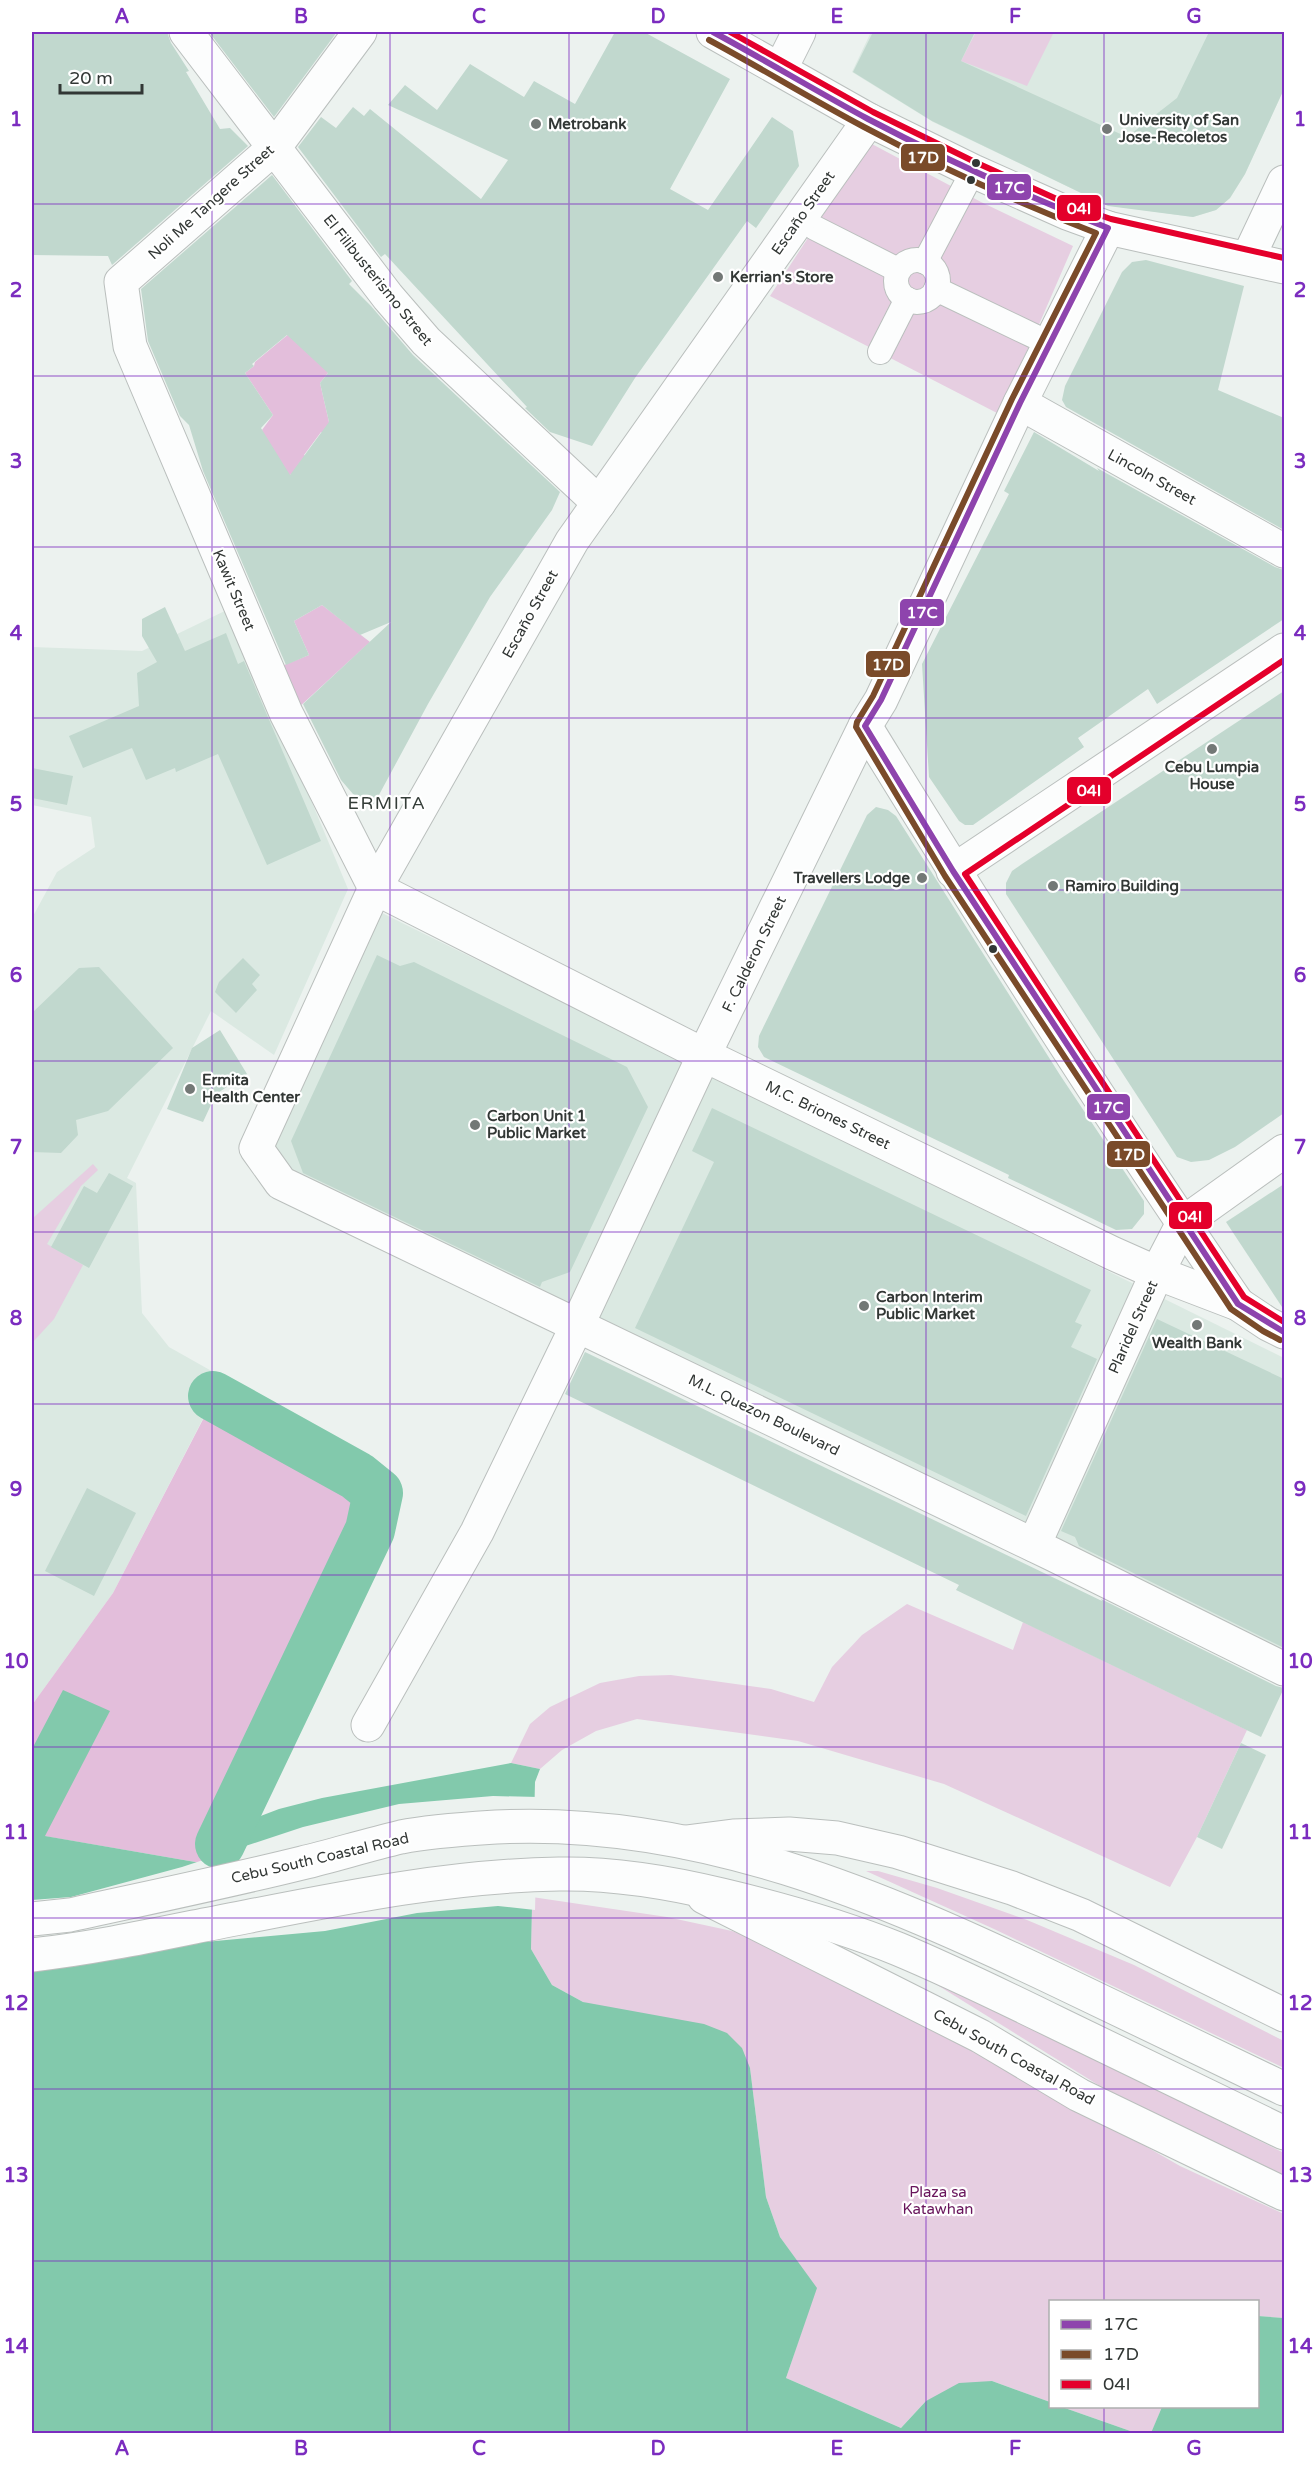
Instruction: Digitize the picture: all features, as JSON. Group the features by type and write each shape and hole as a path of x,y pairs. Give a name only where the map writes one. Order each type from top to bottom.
{"main road":[{"name":"El Filibusterismo Street","path":"186,32 388,297 426,341 599,503"},
{"name":"Noli Me Tangere Street","path":"121,282 274,148 360,32"},
{"path":"713,32 781,68 869,120 973,171 1108,228 1284,267"},
{"path":"781,68 799,32"},
{"name":"Escaño Street","path":"256,1148 375,888 572,541 869,120"},
{"path":"1248,258 1284,182"},
{"name":"F. Calderon Street","path":"368,1725 477,1532 704,1055 865,726 881,700 1020,403 1108,228"},
{"name":"Kawit Street","path":"121,282 130,346 286,713 375,888"},
{"name":"Lincoln Street","path":"1020,403 1284,551"},
{"path":"953,871 1284,650"},
{"path":"865,726 953,871 1238,1304"},
{"name":"M.C. Briones Street","path":"375,888 704,1055 1157,1274 1238,1304 1284,1332"},
{"name":"M.L. Quezon Boulevard","path":"256,1148 281,1183 1034,1545 1284,1669"},
{"name":"Plaridel Street","path":"1034,1545 1157,1274 1183,1223 1284,1151"},
{"name":"Cebu South Coastal Road","path":"32,1919 70,1916 302,1863 404,1837 494,1827 554,1826 603,1830 679,1841 775,1864 835,1883 908,1912 1284,2089"},
{"name":"Cebu South Coastal Road","path":"679,1841 789,1834 837,1839 898,1852 1012,1888 1080,1915 1284,2015"},
{"name":"Cebu South Coastal Road","path":"32,1955 77,1950 315,1904 488,1878 560,1874 609,1876 676,1884 821,1921 897,1949 985,1988 1284,2133"},
{"name":"Cebu South Coastal Road","path":"676,1884 981,2036 1079,2095 1284,2194"}],"street":[{"path":"926,262 973,171"},
{"path":"814,228 898,270"},
{"path":"909,261 926,262 937,274 936,289 930,298 917,302 907,299 898,291 896,284 898,270 909,261"},
{"path":"936,289 1035,336"},
{"path":"880,352 907,299"}],"shaded area":[{"name":"University of San Jose-Recoletos","path":"871,32 1284,32 1284,89 1245,174 1230,198 1216,210 1193,217 1106,205 933,122 852,72"},
{"path":"308,318 328,373 320,383 332,435 321,432 304,455 312,462 278,482 262,430 273,415 245,373"},
{"path":"322,605 370,642 298,708 284,665 309,655 294,621"},
{"path":"231,608 348,889 274,1055 211,1011 127,1178 136,1183 142,1313 169,1347 224,1378 113,1593 32,1705 32,918 57,872 95,847 91,817 32,805 32,647 142,651"},
{"path":"380,912 1284,1358 1284,1661 291,1181 273,1148"},
{"path":"211,1404 371,1499 201,1863 44,1836 109,1712 32,1749 32,1705 113,1593"},
{"path":"63,1690 110,1711 45,1836 201,1863 220,1844 258,1817 279,1809 322,1798 511,1763 540,1769 535,1782 531,1949 552,1985 583,2002 704,2024 727,2033 742,2048 750,2068 766,2197 780,2237 817,2288 786,2378 901,2428 926,2401 959,2383 992,2381 1049,2402 1049,2408 1065,2408 1136,2433 32,2434 32,1749"},
{"path":"1259,2316 1284,2318 1284,2433 1151,2433 1162,2408 1259,2408"}],"green space":[{"path":"976,32 1054,32 1027,86 961,61"},
{"path":"870,143 981,202 1073,246 997,413 770,296"},
{"path":"93,1164 98,1170 81,1186 47,1244 83,1265 54,1319 32,1343 32,1219"},
{"path":"907,1604 1013,1650 1023,1622 1247,1730 1197,1837 1170,1887 944,1784 798,1741 637,1719 596,1731 562,1750 540,1769 511,1763 530,1724 550,1707 600,1683 639,1676 671,1675 771,1689 814,1702 832,1667 862,1635"},
{"path":"866,1871 878,1871 937,1888 1027,1920 1134,1965 1284,2041 1284,2068 994,1929"},
{"name":"Plaza sa Katawhan","path":"532,1897 667,1917 732,1931 843,1973 1180,2166 1284,2214 1284,2318 1259,2316 1259,2300 1049,2300 1049,2402 992,2381 926,2401 901,2428 786,2378 816,2288 780,2237 766,2197 750,2068 583,2002 552,1985 531,1949"},
{"path":"905,1965 1284,2153 1284,2180 1108,2091"},
{"path":"1065,2408 1162,2408 1151,2434 1136,2433"}],"pier":[{"path":"493,1796 538,1797 535,1910 498,1906 417,1913 325,1931 194,1943 77,1966 32,1971 32,1900 71,1897 182,1867 303,1827 399,1804"}],"building":[{"path":"32,32 167,32 171,43 189,71 186,72 220,129 230,128 248,146 112,265 108,256 32,255"},
{"path":"209,32 337,32 274,117"},
{"path":"615,32 644,32 730,79 670,189 708,210 772,117 793,131 799,166 756,228 747,221 635,378 592,446 550,432 525,408 527,407 385,254 381,257 298,147 321,117 336,128 353,107 364,116 370,109 481,199 508,160 388,105 405,85 437,110 470,64 524,97 534,81 575,104"},
{"name":"University of San Jose-Recoletos","path":"873,32 975,32 961,61 1127,137 1177,98 1209,32 1284,32 1284,89 1245,174 1230,198 1216,210 1193,217 1108,206 932,121 853,72"},
{"path":"272,175 352,281 349,284 413,355 560,492 552,510 490,597 428,704 373,806 353,794 341,780 303,704 391,622 360,635 322,605 294,621 309,655 286,665 203,471 189,425 180,416 148,341 141,289","holes":["287,335 328,373 320,383 329,422 290,475 261,428 273,415 245,373 254,366 252,364"]},
{"path":"1146,260 1244,286 1218,390 1284,418 1284,530 1066,407 1062,400 1065,386 1122,272 1132,262"},
{"path":"1034,432 1099,471 1097,468 1284,570 1284,619 1157,704 1148,689 1078,738 1084,747 973,825 965,825 959,821 929,777 922,664 1009,494 1004,491"},
{"path":"165,607 185,651 226,633 238,664 244,661 321,841 267,865 218,754 176,772 175,768 146,780 132,748 83,768 69,736 139,706 137,673 157,662 142,636 142,619"},
{"path":"1284,691 1284,1113 1235,1147 1209,1160 1191,1162 1177,1157 1006,894 1006,883 1012,871 1022,864"},
{"path":"32,768 73,776 67,805 32,798"},
{"path":"876,807 888,810 896,816 1060,1075 1144,1201 1144,1214 1132,1229 1116,1230 1008,1178 1009,1175 764,1057 758,1047 759,1036 867,815"},
{"name":"Carbon Unit 1 Public Market","path":"377,955 400,966 414,962 627,1067 648,1107 570,1272 542,1282 540,1287 303,1173 291,1141"},
{"path":"243,958 260,975 252,984 257,990 236,1013 215,992 219,982"},
{"path":"99,967 173,1048 108,1111 76,1120 78,1135 61,1153 32,1152 32,1013 79,968"},
{"path":"220,1030 247,1074 216,1094 203,1122 167,1109 192,1048"},
{"name":"Carbon Interim Public Market","path":"712,1108 1091,1290 1075,1322 1082,1325 1071,1347 1097,1359 1026,1516 635,1328 714,1162 692,1151"},
{"path":"109,1173 133,1186 89,1268 51,1247 84,1186 97,1193"},
{"path":"1284,1184 1284,1310 1226,1222"},
{"path":"1157,1319 1284,1379 1284,1648 1079,1546 1075,1537 1061,1531"},
{"path":"585,1352 1284,1688 1261,1737 956,1590 959,1585 565,1394"},
{"path":"87,1488 136,1513 94,1596 45,1571"},
{"path":"1241,1743 1266,1755 1222,1849 1197,1837"}],"waterway":[{"path":"213,1396 357,1476 378,1493 370,1530 220,1844"}],"transit line":[{"name":"17C","path":"713,32 868,119 927,149 1108,228 1020,403 881,700 865,726 953,871 1238,1304 1284,1332"},
{"name":"04I","path":"730,32 873,112 1070,205 1111,219 1284,258"},
{"name":"17D","path":"709,40 844,116 949,170 1096,233 1012,399 873,696 856,727 945,876 1231,1309 1280,1340"},
{"name":"04I","path":"1284,660 965,874 1244,1297 1284,1322"}],"place":[{"name":"Metrobank","path":"536,124"},
{"name":"University of San Jose-Recoletos","path":"1107,129"},
{"name":"Kerrian's Store","path":"718,277"},
{"name":"Cebu Lumpia House","path":"1212,749"},
{"name":"Travellers Lodge","path":"922,878"},
{"name":"Ramiro Building","path":"1053,886"},
{"name":"Ermita Health Center","path":"190,1089"},
{"name":"Carbon Unit 1 Public Market","path":"475,1125"},
{"name":"Carbon Interim Public Market","path":"864,1306"},
{"name":"Wealth Bank","path":"1197,1325"}],"district":[{"name":"ERMITA","path":"387,803"}]}
